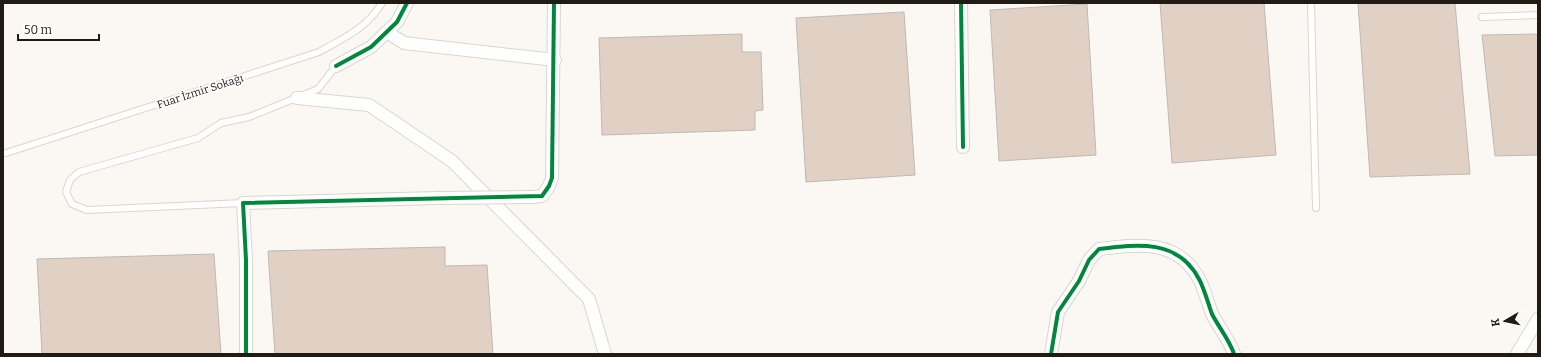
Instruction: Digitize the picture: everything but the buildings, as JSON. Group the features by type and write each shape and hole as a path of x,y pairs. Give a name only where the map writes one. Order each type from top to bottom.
{"street":[{"path":"336,66 371,47 397,22 406,3"},
{"path":"246,354 246,260 243,203 542,196 549,186 552,178 554,3"},
{"path":"961,3 963,147"},
{"path":"387,32 404,43 554,60"},
{"path":"296,98 369,105 452,160 589,299 605,354"},
{"path":"1051,354 1058,312 1079,281 1089,260 1099,249 1140,245 1175,252 1187,260 1200,280 1205,297 1219,328 1234,354"},
{"path":"1517,354 1538,319"}],"lane":[{"name":"Fuar İzmir Sokağı","path":"3,154 320,52 356,31 374,16 382,3"},
{"path":"1311,3 1316,208"},
{"path":"1482,17 1538,15"},
{"path":"243,203 87,210 72,204 66,192 70,180 79,172 140,156 198,138 221,123 249,116 318,90 336,66"}],"cycle path":[{"path":"336,66 371,47 397,22 407,3"},
{"path":"246,354 246,260 243,203 542,196 549,186 552,178 554,3"},
{"path":"961,3 963,147"},
{"path":"1051,354 1058,312 1079,281 1089,260 1099,249 1128,246 1156,247 1180,257 1190,266 1199,279 1212,314 1230,344 1234,354"}]}
